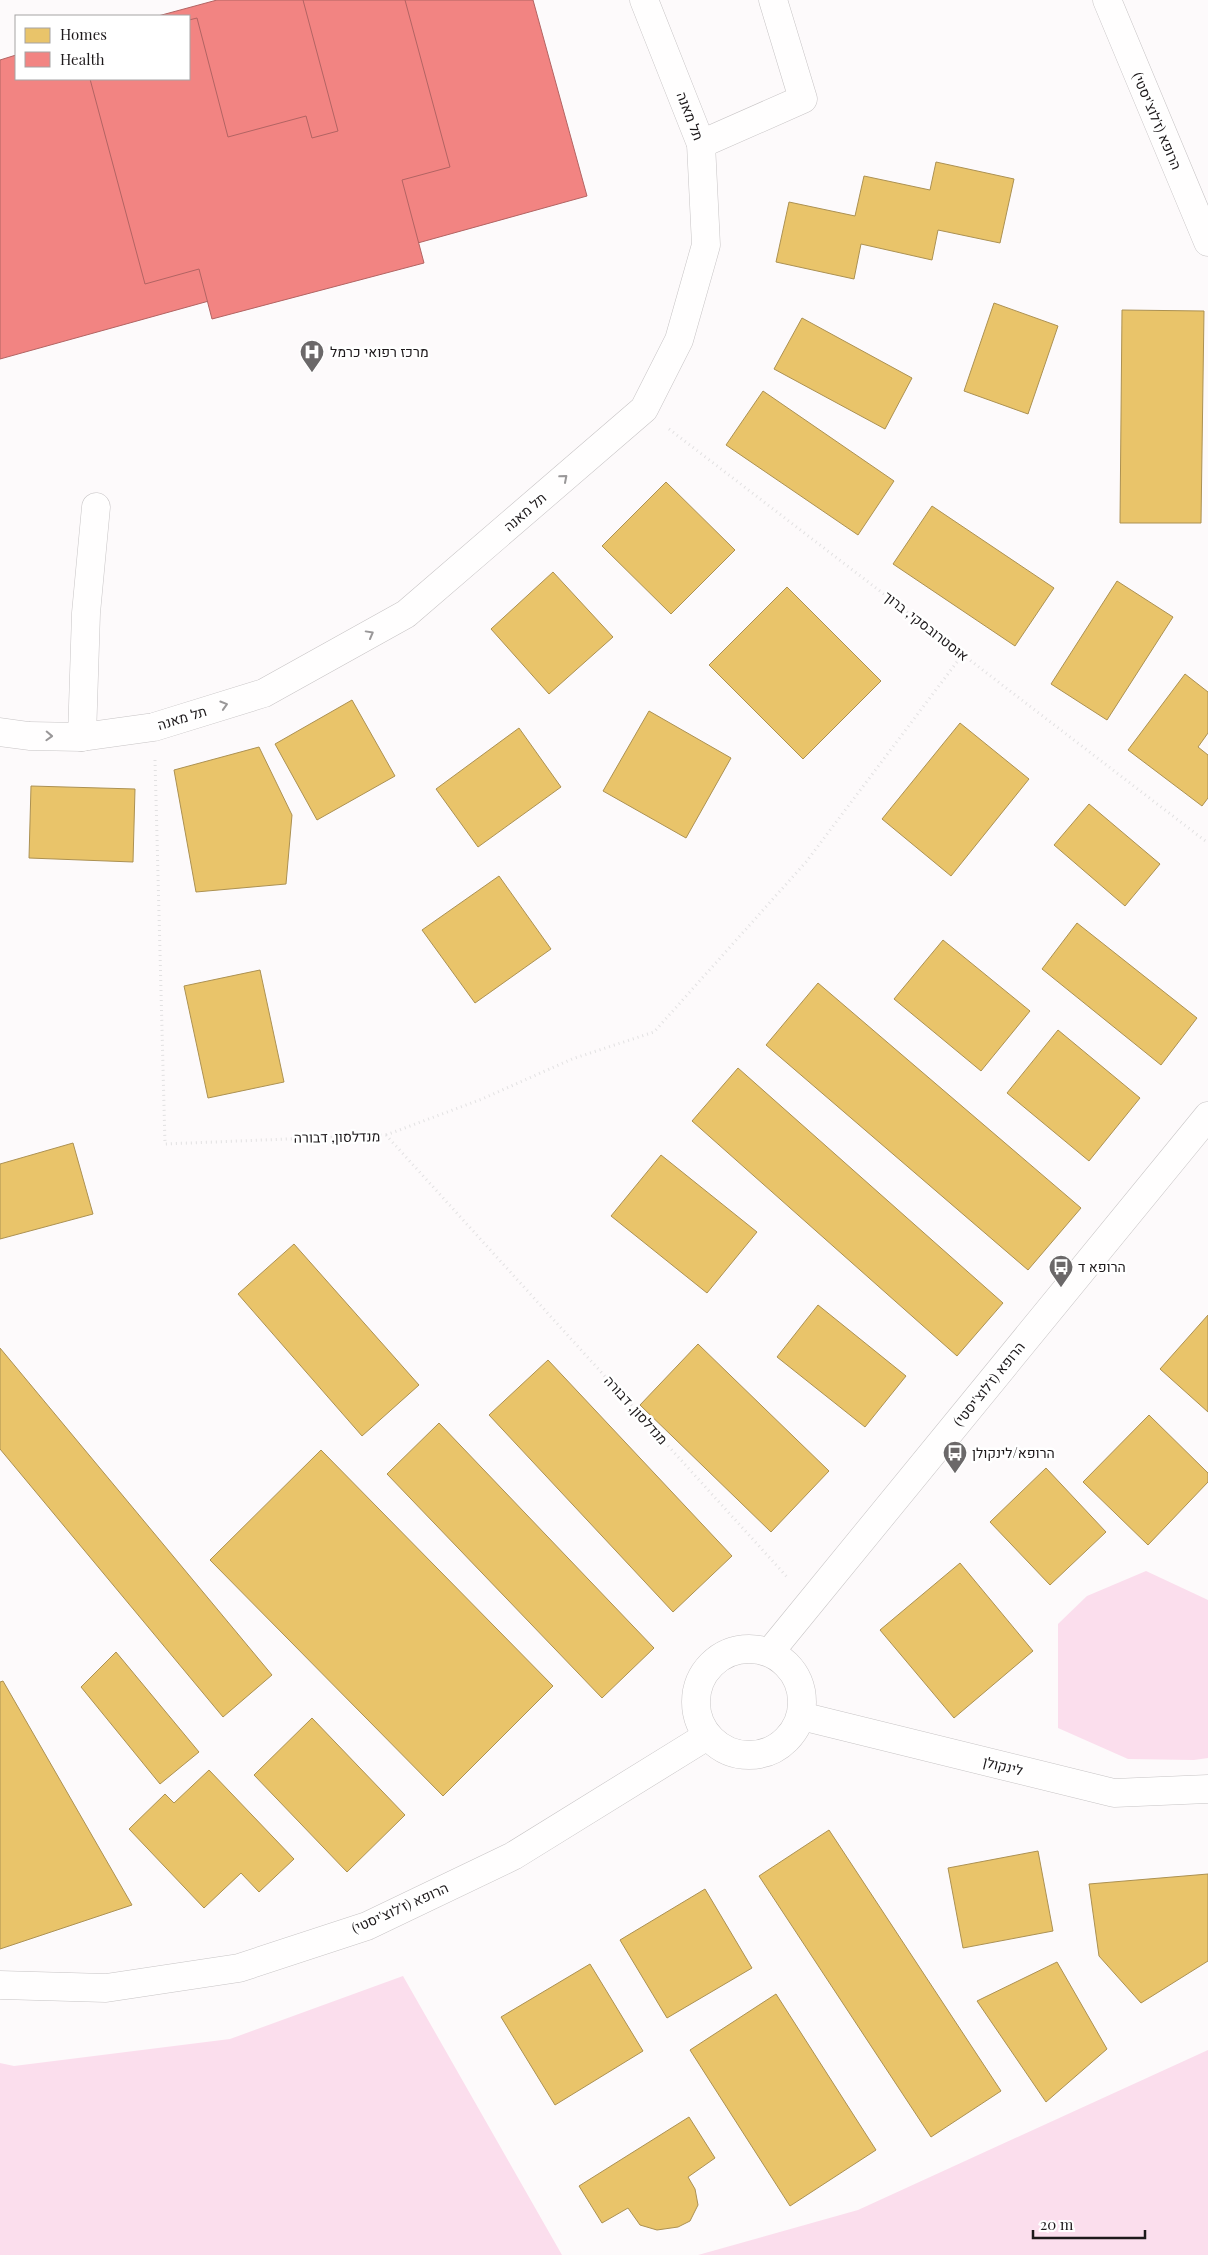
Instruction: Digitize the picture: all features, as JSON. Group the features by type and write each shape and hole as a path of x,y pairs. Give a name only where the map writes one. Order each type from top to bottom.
{"street":[{"name":"תל מאנה","path":"0,732 29,736 82,737 154,727 264,693 406,614 644,410 679,340 706,245 701,144 644,0"},
{"path":"701,144 803,99 773,0"},
{"name":"הרופא (ז'לוצ'יסטי)","path":"1107,0 1208,242"},
{"path":"82,737 86,613 96,507"},
{"name":"הרופא (ז'לוצ'יסטי)","path":"770,1652 1208,1116"},
{"path":"752,1648 770,1652 787,1664 798,1679 803,1697 801,1716 793,1733 780,1746 763,1754 744,1756 722,1748 707,1736 698,1720 695,1700 698,1682 716,1659 733,1650 752,1648"},
{"name":"לינקולן","path":"801,1716 1114,1793 1208,1789"},
{"name":"הרופא (ז'לוצ'יסטי)","path":"0,1985 106,1988 238,1968 368,1926 513,1856 707,1736"}],"path":[{"name":"אוסטרובסקי, ברוך","path":"644,410 1208,843"},
{"path":"386,1135 482,1099 572,1059 654,1032 806,862 963,654"},
{"name":"מנדלסון, דבורה","path":"154,727 165,1144 386,1135 811,1602"}],"shaded area":[{"path":"1146,1571 1208,1600 1208,1758 1194,1760 1128,1759 1058,1728 1058,1624 1087,1596"},
{"path":"403,1976 562,2255 0,2255 0,2063 14,2066 230,2039"},
{"path":"1208,2050 1208,2255 698,2255 858,2210"}],"building: Homes":[{"path":"936,162 1014,179 1000,243 938,230 932,260 861,244 854,279 776,262 789,202 855,216 864,176 930,190"},
{"path":"994,303 1058,326 1028,414 964,391"},
{"path":"1122,310 1204,311 1201,523 1120,523"},
{"path":"802,318 912,378 885,429 774,369"},
{"path":"763,391 894,481 858,535 726,445"},
{"path":"666,482 735,550 671,614 602,546"},
{"path":"932,506 1054,588 1015,646 893,564"},
{"path":"553,572 613,637 549,694 491,629"},
{"path":"1117,581 1173,617 1107,720 1051,684"},
{"path":"787,587 881,681 803,759 709,665"},
{"path":"1185,674 1208,692 1208,733 1198,747 1208,755 1208,798 1202,806 1128,750"},
{"path":"352,700 395,776 317,820 275,744"},
{"path":"649,711 731,758 686,838 603,791"},
{"path":"960,723 1029,779 951,876 882,819"},
{"path":"519,728 561,787 478,847 436,789"},
{"path":"259,747 292,815 286,884 196,892 174,770"},
{"path":"31,786 135,789 133,862 29,858"},
{"path":"1089,804 1160,864 1125,906 1054,845"},
{"path":"499,876 551,949 475,1003 422,930"},
{"path":"1077,923 1197,1018 1161,1065 1042,969"},
{"path":"943,940 1030,1011 981,1071 894,999"},
{"path":"260,970 284,1082 208,1098 184,986"},
{"path":"818,983 1081,1208 1028,1270 766,1045"},
{"path":"1058,1030 1140,1098 1089,1161 1007,1093"},
{"path":"738,1068 1003,1303 957,1356 692,1121"},
{"path":"73,1143 93,1214 0,1239 0,1164"},
{"path":"661,1155 757,1232 707,1293 611,1216"},
{"path":"294,1244 419,1385 362,1436 238,1294"},
{"path":"818,1305 906,1376 865,1427 777,1357"},
{"path":"1208,1315 1208,1412 1160,1369"},
{"path":"698,1344 829,1471 771,1532 640,1405"},
{"path":"0,1348 272,1675 223,1717 0,1449"},
{"path":"548,1360 732,1556 673,1612 489,1415"},
{"path":"1149,1415 1208,1473 1208,1482 1148,1545 1083,1482"},
{"path":"439,1423 654,1648 602,1698 387,1474"},
{"path":"321,1450 553,1686 443,1796 210,1560"},
{"path":"1046,1468 1106,1532 1050,1585 990,1522"},
{"path":"960,1563 1033,1651 954,1718 880,1630"},
{"path":"116,1652 199,1752 160,1784 81,1687"},
{"path":"3,1681 132,1905 0,1949 0,1682"},
{"path":"312,1718 405,1815 347,1872 254,1775"},
{"path":"209,1770 294,1859 259,1892 241,1873 204,1908 129,1829 165,1794 174,1803"},
{"path":"829,1830 1001,2091 931,2137 759,1876"},
{"path":"1038,1851 1053,1931 963,1948 948,1868"},
{"path":"1208,1874 1208,1961 1141,2003 1099,1956 1089,1884"},
{"path":"705,1889 752,1968 667,2018 620,1940"},
{"path":"1057,1962 1107,2049 1046,2102 977,2001"},
{"path":"590,1964 643,2051 555,2105 501,2017"},
{"path":"776,1994 876,2150 790,2206 690,2050"},
{"path":"689,2117 715,2158 688,2177 695,2189 698,2205 690,2221 678,2227 657,2230 640,2225 628,2208 602,2223 579,2186"}],"building: Health":[{"path":"217,0 533,0 587,196 0,359 0,60 15,55 15,80 190,80 190,15 162,15"},
{"path":"303,0 405,0 450,167 402,180 424,263 212,319 199,269 145,284 90,80 190,80 190,20 197,18 228,137 306,116 312,138 338,131"}],"place":[{"name":"מרכז רפואי כרמל","path":"312,373"},
{"name":"הרופא ד","path":"1061,1288"},
{"name":"הרופא/לינקולן","path":"955,1474"}]}
